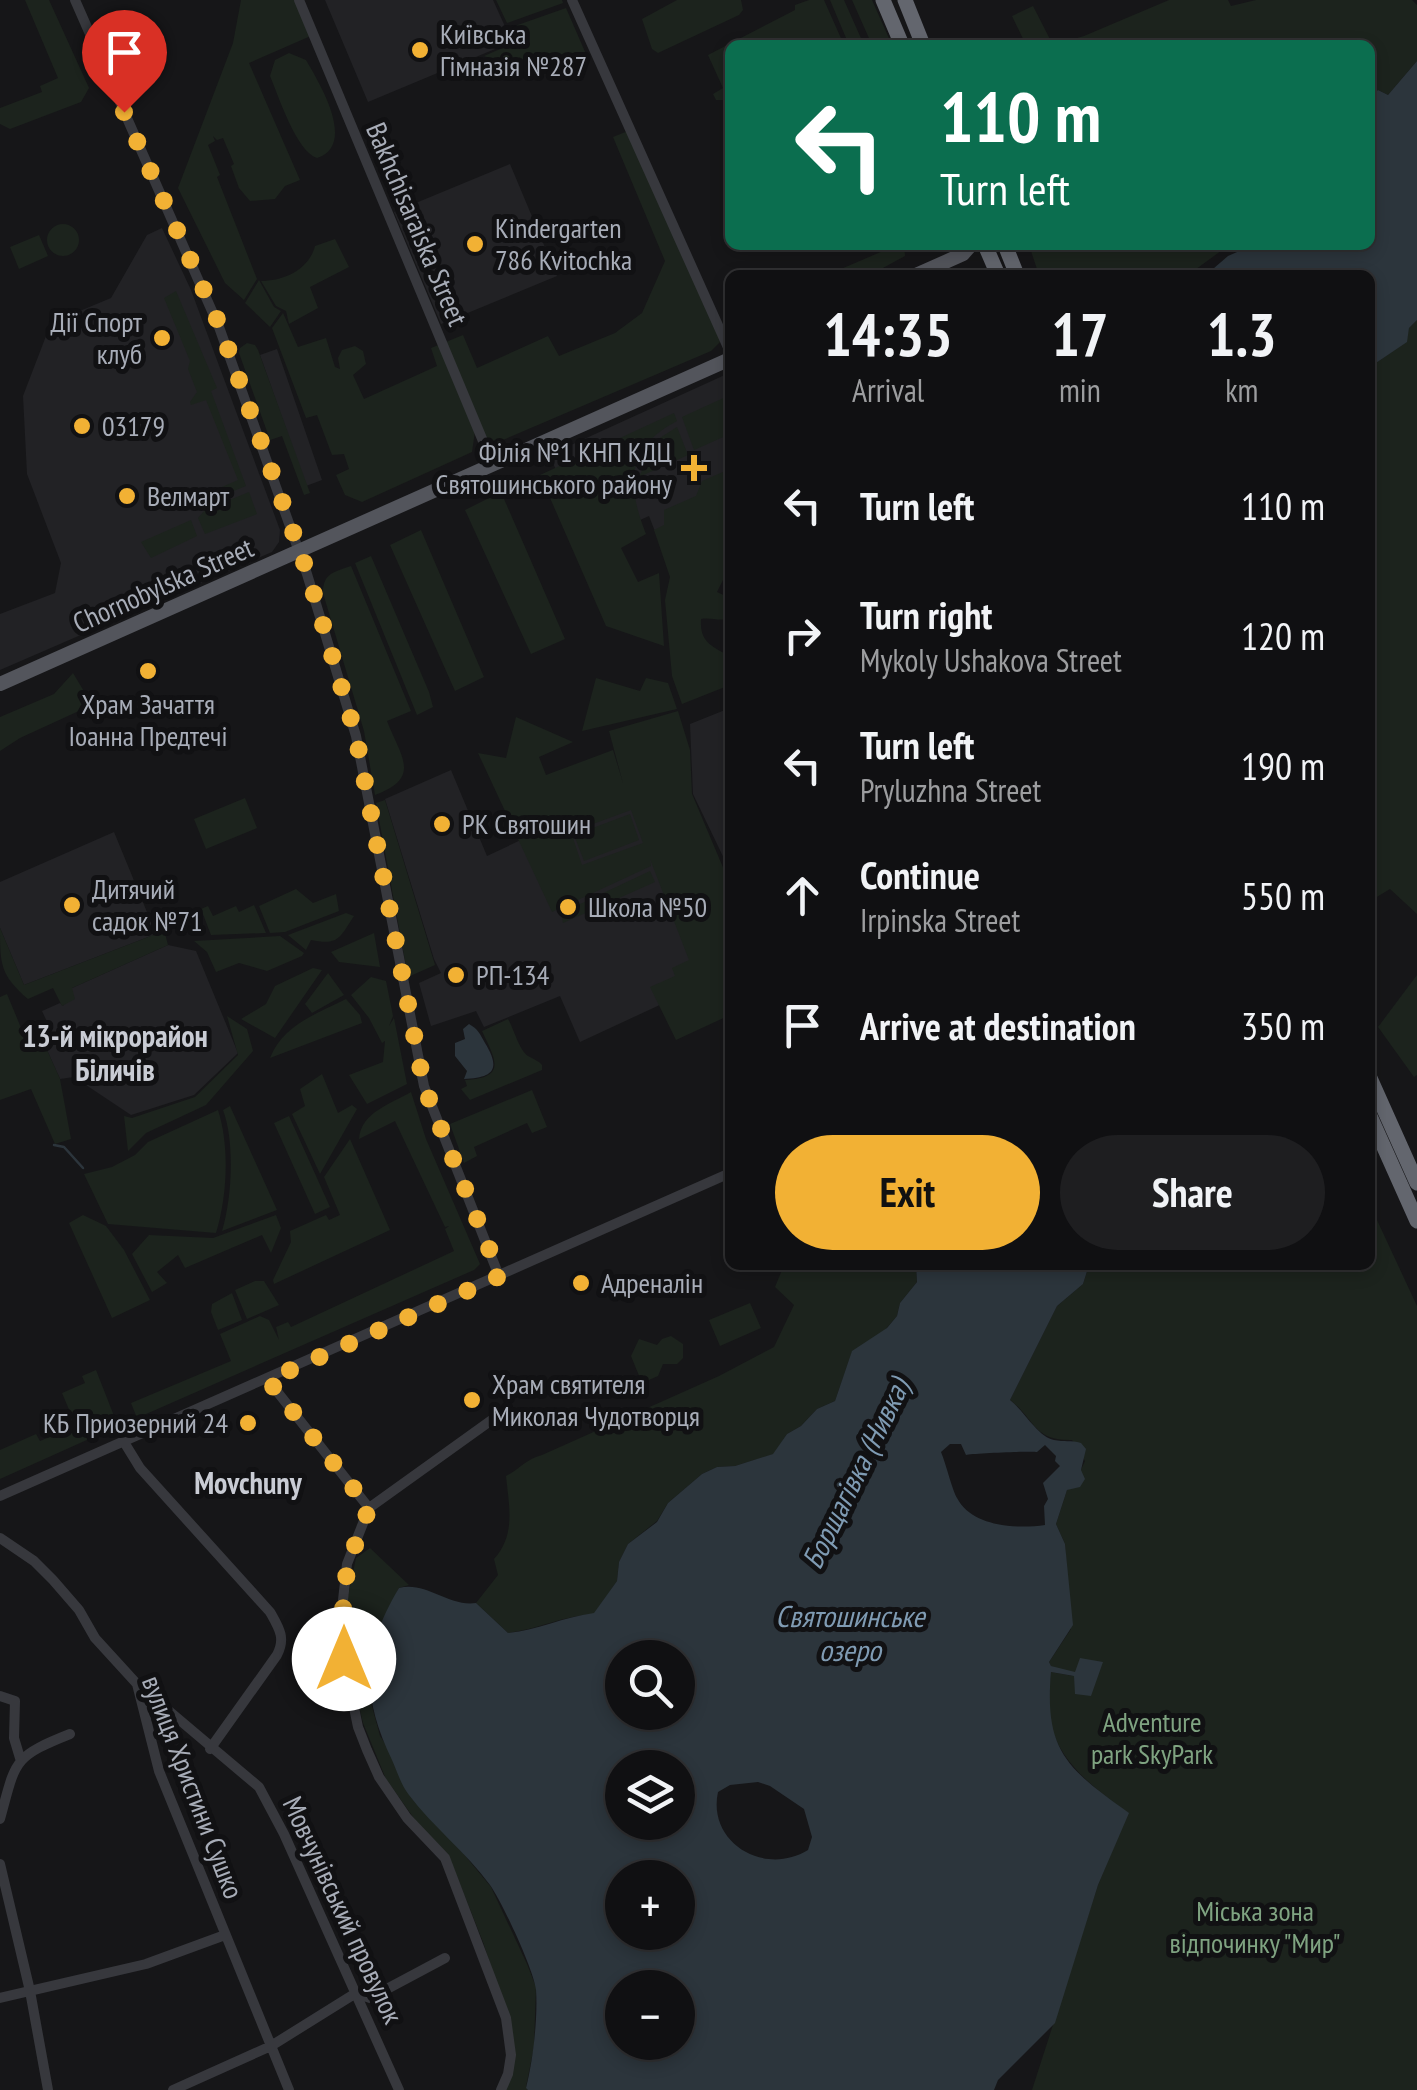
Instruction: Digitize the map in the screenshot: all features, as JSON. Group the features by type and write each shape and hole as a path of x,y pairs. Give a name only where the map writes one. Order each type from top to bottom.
{"highway":[{"path":"883,0 900,40"},
{"path":"908,1 921,40"},
{"path":"1375,1089 1417,1183"},
{"path":"1375,1127 1417,1221"}],"main road":[{"path":"926,270 967,250 983,256 994,270"},
{"name":"Chornobylska Street","path":"0,684 725,357"}],"street":[{"path":"75,0 220,326 299,552 356,736 424,1086 500,1276"},
{"name":"Bakhchisaraiska Street","path":"299,0 493,465"},
{"path":"572,0 725,344"},
{"path":"0,1496 725,1174"},
{"path":"268,1380 369,1508"},
{"path":"500,1414 369,1508 348,1564 343,1600 344,1659 358,1727 379,1777 408,1818 446,1858 506,2018 511,2055 501,2090"},
{"path":"124,1442 140,1468 270,1612 282,1635 283,1644 277,1655 210,1749"},
{"name":"вулиця Христини Сушко","path":"0,1538 34,1561 53,1580 79,1610 95,1638 137,1684 159,1771 289,2090"},
{"name":"Мовчунівський провулок","path":"137,1684 259,1788 284,1834 399,2090"},
{"path":"0,1696 14,1701 14,1738 20,1758"},
{"path":"0,1820 20,1758 70,1734"},
{"path":"0,1864 48,2090"},
{"path":"0,1998 146,1964 225,1935"},
{"path":"175,2090 271,2046 356,1993 370,1998 445,1958"}],"shaded area":[{"name":"Київська Гімназія №287","path":"325,0 493,0 512,42 368,102"},
{"name":"Kindergarten 786 Kvitochka","path":"510,164 557,276 441,324 394,212"},
{"path":"162,228 191,290 280,530 279,542 272,552 0,670 0,614 55,593 61,563 27,474 23,396 51,323 111,298 147,235"},
{"path":"277,349 322,480 306,486 260,355"},
{"path":"725,375 725,519 661,547 649,516 591,542 549,455"},
{"path":"725,710 725,861 693,794 690,724"},
{"name":"Школа №50","path":"451,770 487,856 661,774 725,929 692,990 580,1042 560,996 484,1027 476,1011 431,1026 419,983 441,973 385,799"},
{"name":"Дитячий садок №71","path":"114,832 156,934 24,985 0,928 0,882"},
{"path":"168,945 196,951 238,1053 194,1095 131,1115 74,1077 60,1079 43,1041 49,1026 42,1011 60,1003 63,1006 72,988"}],"green space":[{"path":"25,0 49,0 89,88 81,102 10,129 0,124 0,108 42,92 40,86 58,78"},
{"path":"241,0 298,0 313,35 249,63 300,180 285,186 275,199 250,201 239,188 223,138 217,140 213,136 215,141 208,145 257,279 244,300 225,283 178,188 233,43"},
{"path":"496,0 562,0 563,3 507,23"},
{"path":"677,0 741,0 743,10 658,53 652,49 642,19"},
{"path":"824,0 842,40 737,40 795,10 795,5"},
{"path":"830,0 844,0 862,40 847,40"},
{"path":"852,0 872,0 890,40 870,40"},
{"path":"1169,0 1228,0 1231,6 1256,0 1412,0 1417,5 1417,61 1388,95 1378,90 1375,93 1375,40 1070,40"},
{"path":"1033,6 1050,40 1024,40 1012,16"},
{"path":"566,8 589,61 549,72 511,66 484,56 516,42 509,28"},
{"path":"725,46 725,100 716,100 713,94 723,88 708,55"},
{"path":"289,53 306,60 332,113 334,141 329,151 317,158 295,135 270,76 275,60"},
{"path":"628,131 721,341 711,351 489,446 475,431 472,452 362,502 345,495 336,475 349,469 344,454 332,455 317,415 306,418 272,328 283,313 298,347 326,338 335,367 340,369 338,358 342,350 355,346 363,351 366,364 353,375 364,399 437,366 431,348 463,335 477,368 548,336 559,356 615,333 642,313 665,261 613,137"},
{"path":"63,224 74,229 79,240 74,251 63,256 52,251 47,240 52,229"},
{"path":"39,235 48,256 19,269 10,247"},
{"path":"335,239 349,267 310,287 318,308 289,324 286,311 276,306 261,281 294,272 307,262 315,246"},
{"path":"885,250 904,250 905,256 879,270 839,270"},
{"path":"1031,250 1222,250 1195,270 1037,270"},
{"path":"259,280 274,307 281,311 270,327 245,303"},
{"path":"176,291 217,388 211,391 246,486 211,500 208,493 238,480 206,400 191,405 190,402 197,392 188,369 190,361 164,298"},
{"path":"1417,320 1417,914 1390,889 1375,898 1375,364 1406,342 1409,328"},
{"path":"247,343 258,350 310,493 304,495 282,436 270,440 239,353"},
{"path":"725,397 725,436 694,450 682,417"},
{"path":"674,413 677,421 648,443 635,470 636,500 646,534 621,548 638,582 659,573 664,646 606,626 540,475"},
{"path":"677,427 688,455 639,477 655,441"},
{"path":"725,471 725,576 717,592 725,596 725,619 701,619 706,640 724,653 725,687 682,704 672,676 665,600 670,577 654,530 664,525 664,510 696,496 702,481"},
{"path":"249,492 257,514 205,534 198,518 205,510"},
{"path":"501,492 565,639 531,654 465,510"},
{"path":"191,520 197,536 151,558 141,542"},
{"path":"421,530 484,677 455,691 390,545"},
{"path":"371,556 429,692 433,707 417,715 355,563"},
{"path":"351,566 411,711 387,721 402,756 403,774 390,788 375,795 364,731 323,593 327,577"},
{"path":"73,673 85,693 81,710 0,751 0,717 54,694"},
{"path":"596,678 640,691 646,678 668,683 677,709 582,731"},
{"path":"678,711 690,750 692,794 725,872 725,1017 676,1040 650,987 675,976 672,968 689,960 650,859 651,866 552,912 478,753 506,758 516,717 573,742 539,757 546,775 613,750 623,783 609,731","holes":["631,810 643,843 582,865 571,832"]},
{"path":"245,798 257,828 206,849 194,819"},
{"path":"385,800 435,965 408,977 376,803"},
{"path":"630,814 639,840 584,861 574,835"},
{"path":"650,871 655,882 563,923 561,913"},
{"path":"296,889 313,903 336,894 339,911 285,932 270,933 259,906"},
{"path":"254,905 266,933 211,935 201,909 208,906 213,916 236,906 239,912"},
{"path":"346,913 354,916 333,941 311,940 306,950 288,935"},
{"path":"163,926 168,945 72,988 75,999 62,1006 53,988 28,999 12,983 1,960 0,928 24,985 156,934 154,928"},
{"path":"374,933 380,967 339,962 331,952"},
{"path":"280,936 304,953 267,971 239,963 216,972 207,952 194,941"},
{"path":"313,968 322,970 275,1038 241,1019 266,1004 275,986"},
{"path":"328,973 344,995 312,1013 305,1004"},
{"path":"1417,975 1417,1075 1414,1077 1378,1027"},
{"path":"371,977 386,981 393,1016 389,1026 394,1018 407,1084 367,1104 349,1075 383,1062 385,1041 382,1043 351,995"},
{"path":"7,994 29,1047 43,1041 60,1079 71,1139 55,1144 31,1089 0,1100 0,997"},
{"path":"346,999 362,1023 270,1058 292,1029"},
{"path":"227,1016 247,1029 253,1051 206,1105 146,1133 128,1151 124,1116 132,1118 195,1097 238,1055"},
{"path":"508,1019 522,1049 542,1065 542,1070 470,1100 461,1089 467,1086 465,1080 493,1071 494,1058 482,1031"},
{"path":"322,1074 338,1113 352,1105 357,1109 320,1174 292,1114 305,1106 300,1089"},
{"path":"532,1090 547,1127 532,1133 527,1123 474,1147 477,1156 464,1163 450,1124"},
{"path":"411,1092 426,1139 480,1264 474,1270 137,1418 131,1403 231,1361 220,1334 260,1316 269,1320 279,1340 276,1327 288,1322 291,1327 454,1251 445,1229 449,1226 445,1227 395,1121 359,1139 371,1115"},
{"path":"230,1106 277,1210 222,1231 231,1170 223,1110"},
{"path":"218,1110 226,1172 216,1233 108,1224 84,1174 112,1167 135,1155 148,1142"},
{"path":"289,1116 330,1207 315,1214 274,1123"},
{"path":"350,1139 390,1230 274,1284 291,1242 290,1231 326,1215 329,1220 340,1215 324,1177"},
{"path":"83,1215 106,1226 124,1250 150,1300 112,1318 69,1223"},
{"path":"276,1215 281,1228 271,1253 262,1235 185,1268 178,1255 157,1272 167,1283 152,1292 132,1254 149,1235 213,1238"},
{"name":"Міська зона відпочинку \"Мир\"","path":"1375,1216 1417,1306 1417,2090 1032,2090 1098,1885 1128,1813 1069,1761 1054,1735 1048,1714 1051,1672 1073,1676 1049,1662 1071,1629 1065,1544 1056,1524 1067,1490 1073,1487 1085,1461 1072,1440 1042,1433 1010,1400 1057,1306 1083,1284 1087,1270 1375,1270"},
{"path":"782,1270 916,1270 917,1282 900,1303 897,1316 880,1336 852,1352 835,1401 817,1409 787,1434 774,1454 735,1466 717,1467 702,1474 668,1503 657,1521 628,1544 619,1562 617,1581 594,1614 508,1633 476,1603 498,1575 494,1559 506,1540 509,1520 506,1476 532,1459 719,1376 774,1347 794,1305 775,1287"},
{"path":"264,1281 279,1305 247,1319 235,1290"},
{"path":"232,1293 242,1320 218,1330 212,1304"},
{"path":"750,1303 761,1328 720,1346 709,1320"},
{"path":"671,1336 683,1344 683,1358 677,1364 663,1364 658,1376 642,1383 631,1356 639,1339 657,1345"},
{"path":"96,1370 118,1426 0,1479 0,1450 36,1434 40,1441 76,1426 62,1393 85,1383 82,1376"},
{"path":"370,1548 409,1585 399,1588 376,1637 368,1692 380,1736 453,1841 491,1887 527,1964 536,1987 528,2090 505,2090 508,2018 448,1854 418,1824 386,1779 363,1723 348,1660 347,1601 356,1558"}],"water":[{"path":"1417,61 1417,320 1409,328 1407,342 1375,364 1375,270 1212,270 1242,250 1375,250 1375,93 1378,90 1388,95"},
{"path":"469,1024 482,1037 493,1066 482,1077 464,1079 467,1071 455,1056 455,1043 465,1039 463,1029"},
{"name":"Святошинське озеро","path":"916,1270 1087,1270 1083,1284 1057,1306 1010,1400 1048,1438 1081,1443 1086,1449 1081,1470 1085,1479 1080,1487 1067,1490 1056,1524 1065,1544 1073,1625 1049,1662 1051,1666 1075,1672 1080,1658 1103,1662 1091,1696 1075,1694 1074,1676 1051,1672 1052,1722 1064,1756 1090,1784 1129,1813 1098,1885 1055,2023 998,2080 994,2090 528,2090 536,1990 524,1952 490,1885 406,1791 375,1715 372,1653 387,1611 399,1588 409,1587 476,1603 508,1633 594,1613 617,1581 619,1562 628,1544 657,1522 668,1503 702,1474 717,1467 735,1466 773,1454 787,1434 817,1409 835,1401 852,1351 887,1328 897,1316 900,1303 917,1282","holes":["950,1444 961,1444 966,1455 1037,1452 1045,1445 1060,1466 1043,1483 1048,1499 1044,1506 1045,1525 996,1524 964,1508 941,1452","758,1782 804,1809 812,1837 808,1850 791,1857 757,1857 742,1850 721,1826 718,1792 730,1785"]}],"waterway":[{"path":"54,1145 64,1147 83,1168"}],"place":[{"name":"Київська Гімназія №287","path":"420,50"},
{"name":"Kindergarten 786 Kvitochka","path":"475,244"},
{"name":"Дії Спорт клуб","path":"162,338"},
{"name":"03179","path":"82,426"},
{"name":"Філія №1 КНП КДЦ Святошинського району","path":"694,468"},
{"name":"Велмарт","path":"127,496"},
{"name":"Храм Зачаття Іоанна Предтечі","path":"148,671"},
{"name":"РК Святошин","path":"442,824"},
{"name":"Дитячий садок №71","path":"72,905"},
{"name":"Школа №50","path":"568,907"},
{"name":"РП-134","path":"456,975"},
{"name":"Адреналін","path":"581,1283"},
{"name":"Храм святителя Миколая Чудотворця","path":"472,1400"},
{"name":"КБ Приозерний 24","path":"248,1423"}],"district":[{"name":"13-й мікрорайон Біличів","path":"115,1054"},
{"name":"Movchuny","path":"248,1484"}],"route":[{"path":"124,112 220,326 308,574 356,736 424,1086 500,1276 268,1380 369,1508 348,1564 343,1600 344,1659"}],"water label":[{"name":"Борщагівка (Нивка)","path":"856,1474"}],"park label":[{"name":"Adventure park SkyPark","path":"1152,1738"}]}
